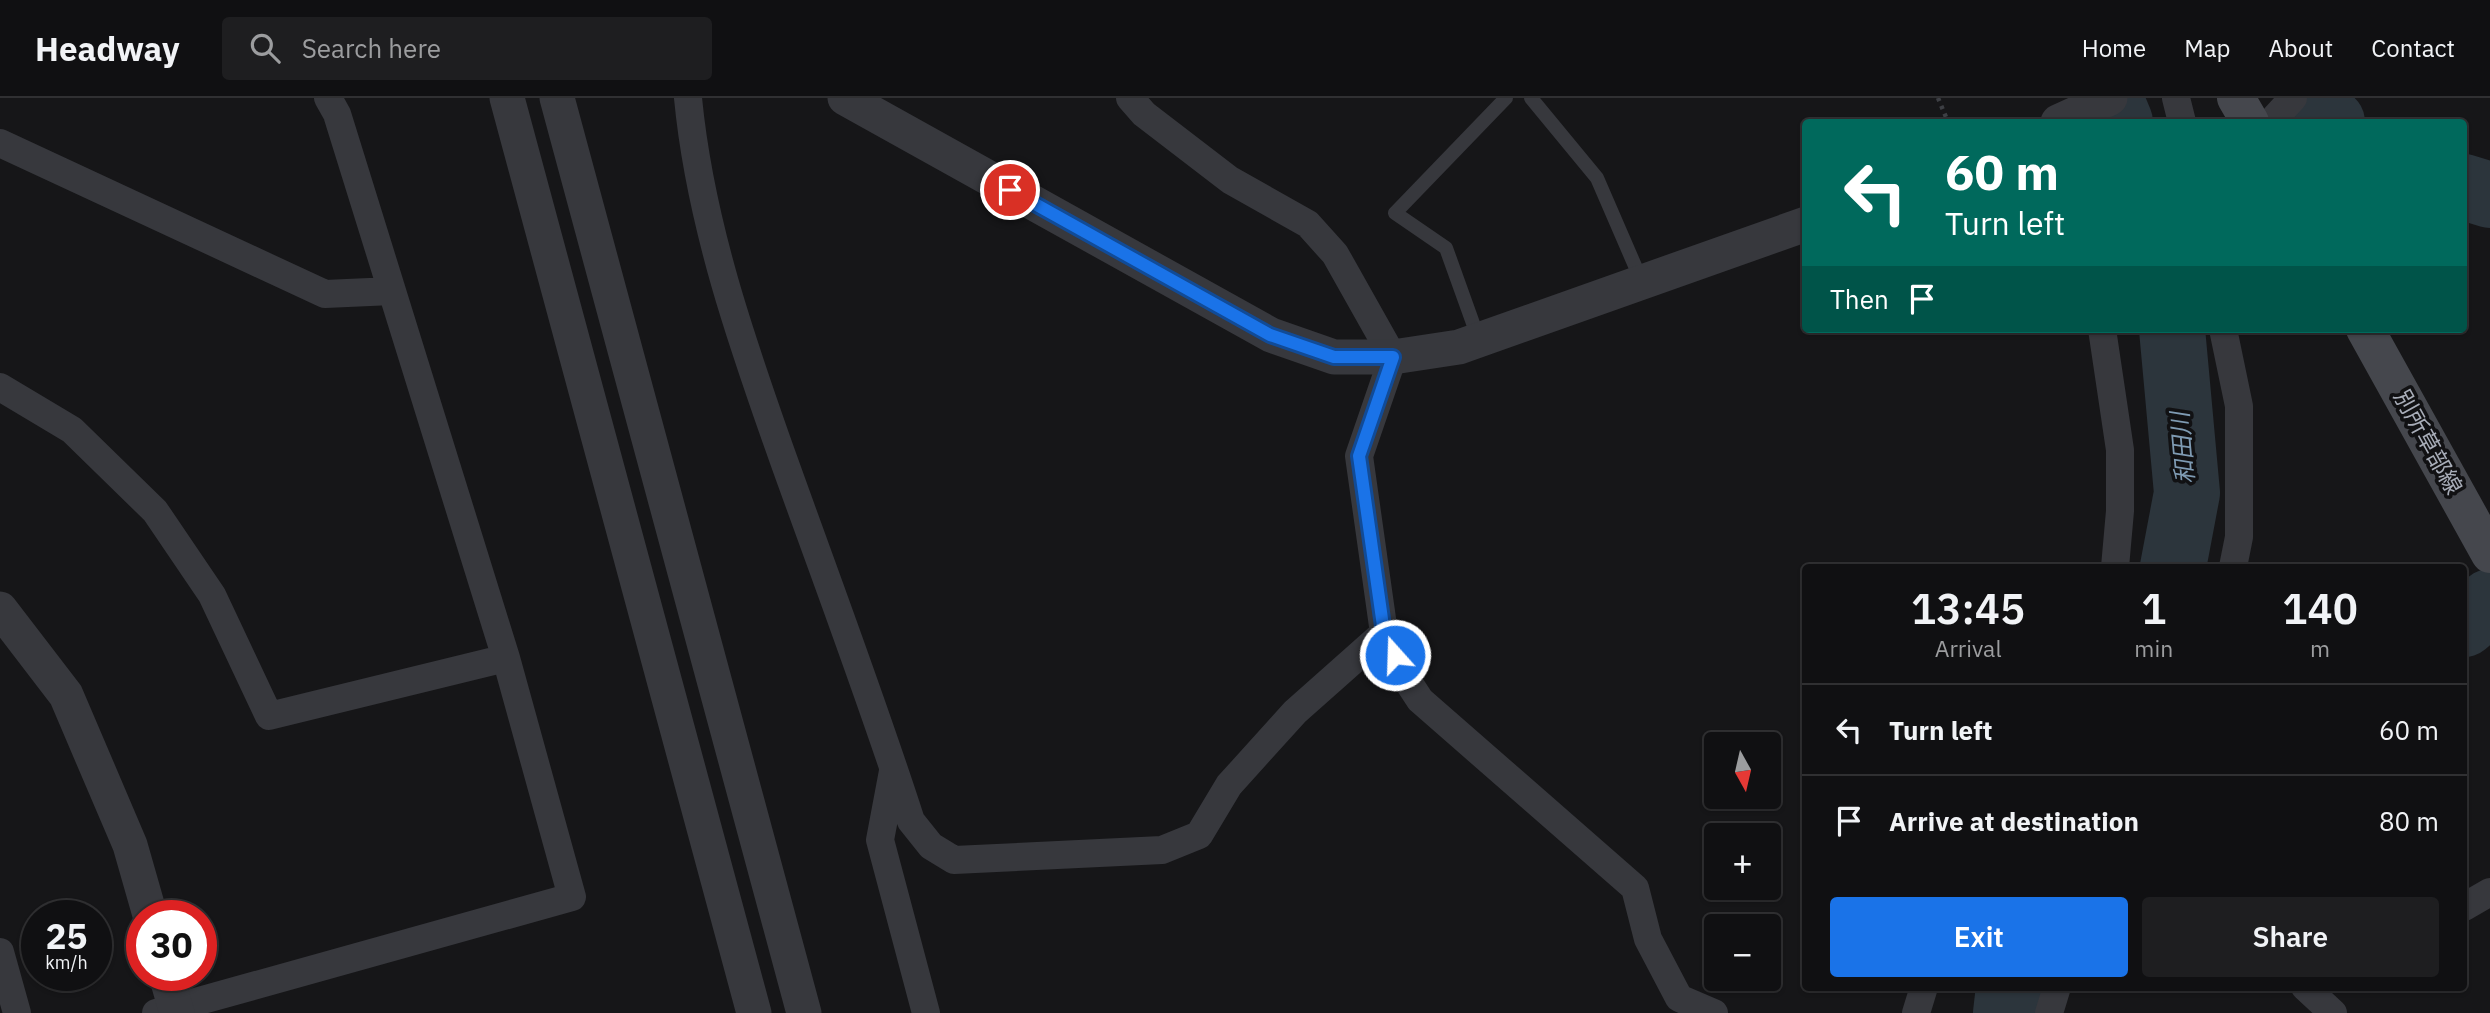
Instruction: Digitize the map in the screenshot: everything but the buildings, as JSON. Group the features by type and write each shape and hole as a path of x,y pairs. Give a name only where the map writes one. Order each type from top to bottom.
{"main road":[{"path":"2236,98 2248,119"},
{"name":"別所草部線","path":"2367,333 2488,550"}],"street":[{"path":"168,1002 572,897 506,658 337,114 328,98"},
{"path":"507,98 754,1013"},
{"path":"557,98 796,1011"},
{"path":"688,98 692,138 718,259 743,343 911,821 931,846 954,860 1161,850 1199,835 1229,785 1295,712 1384,633"},
{"path":"845,98 1270,335 1334,357 1393,357 1459,347 1802,225"},
{"path":"1130,98 1144,114 1230,180 1308,224 1335,254 1393,357 1359,456 1384,633 1405,677 1420,700 1636,888 1648,939 1679,998 1714,1013"},
{"path":"2065,119 2110,98"},
{"path":"2176,98 2181,119"},
{"path":"2274,119 2293,98"},
{"path":"0,144 324,294 392,290"},
{"path":"2103,333 2120,450 2120,512 2115,564"},
{"path":"2224,333 2239,406 2239,537 2234,564"},
{"path":"0,387 72,430 155,511 212,595 270,716 506,658"},
{"path":"0,609 66,695 130,845 146,900"},
{"path":"894,767 880,840 926,1013"},
{"path":"2467,905 2490,892"},
{"path":"0,952 17,1013"},
{"path":"1916,1013 1923,991"},
{"path":"2049,1013 2056,991"}],"lane":[{"path":"1479,340 1446,248 1395,213 1506,98"},
{"path":"1531,98 1597,178 1642,282"}],"path":[{"path":"1938,98 1947,119"}],"waterway":[{"name":"和田川","path":"2110,98 2119,119"},
{"path":"2322,114 2328,119"},
{"path":"2467,188 2490,195"},
{"name":"和田川","path":"2172,333 2187,493 2174,564"},
{"path":"2467,621 2490,602"},
{"name":"和田川","path":"2006,1013 2009,991"}],"route":[{"path":"1010,190 1270,335 1334,357 1393,357 1359,456 1384,633 1395,655"}]}
